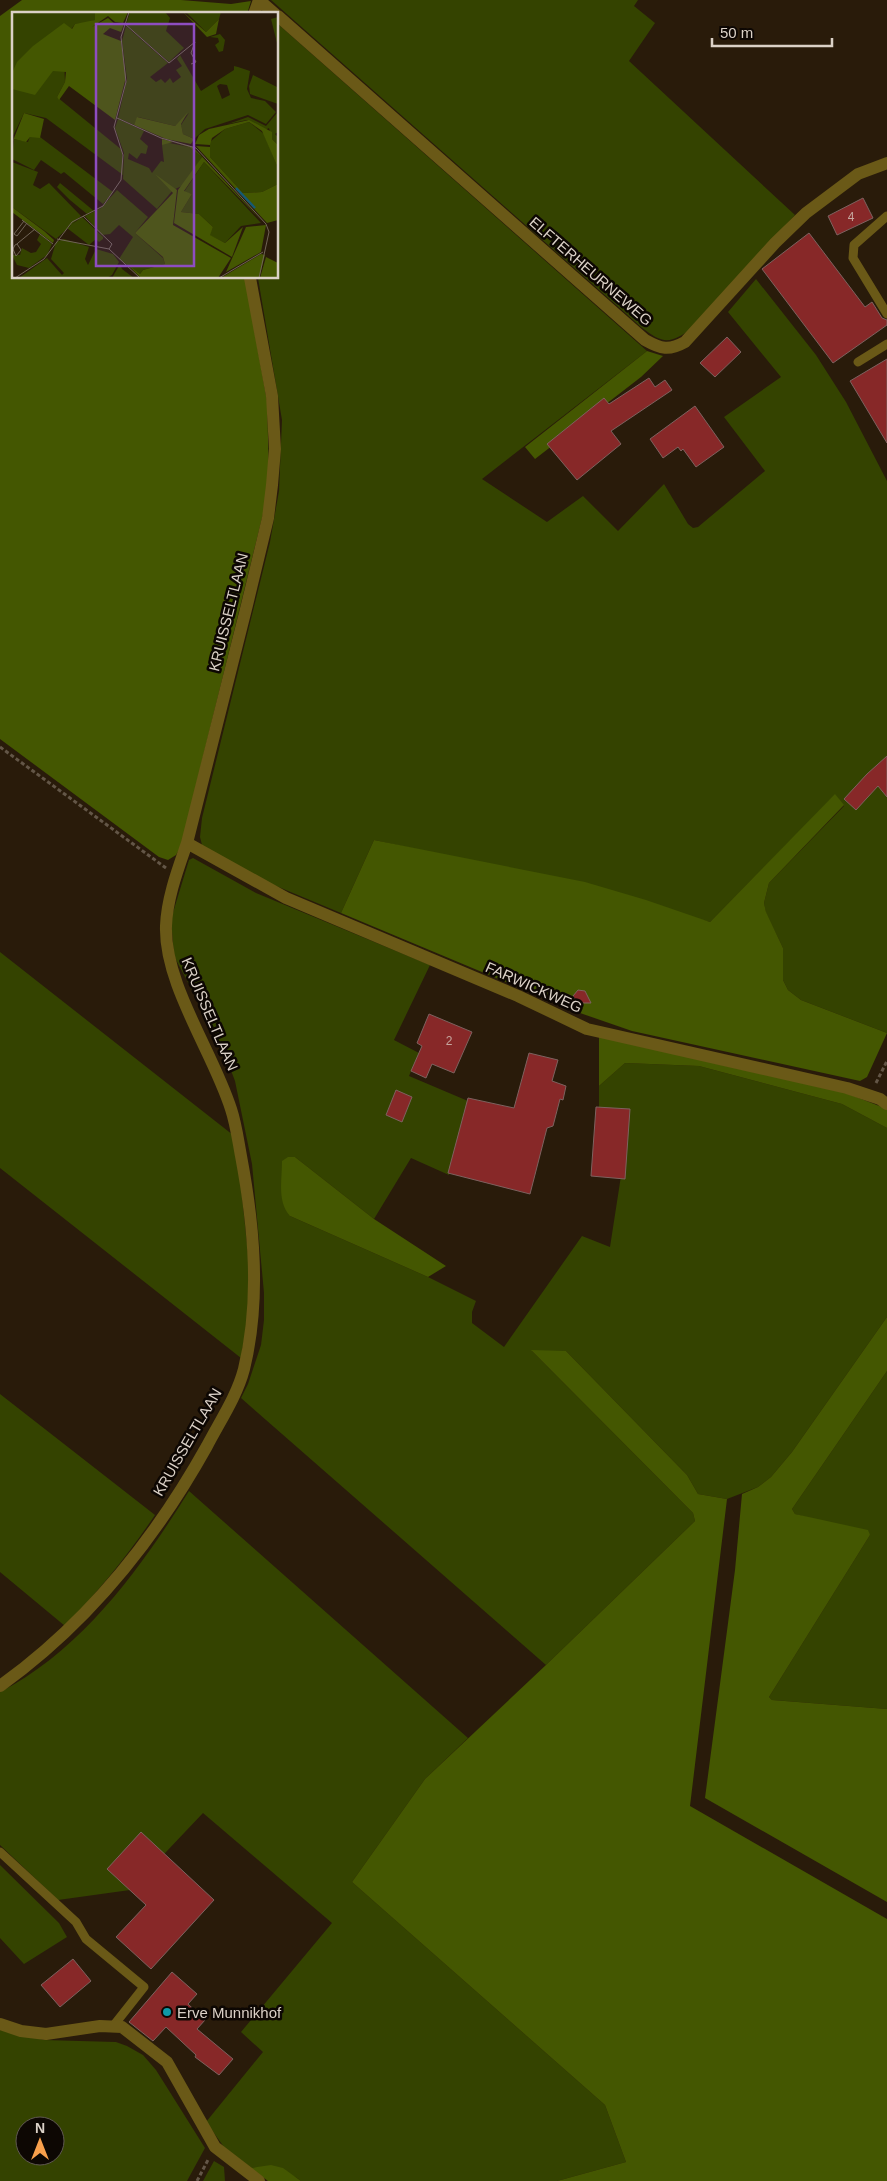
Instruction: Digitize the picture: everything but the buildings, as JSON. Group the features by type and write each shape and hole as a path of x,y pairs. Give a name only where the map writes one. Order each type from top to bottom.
{"street":[{"path":"255,12 259,0"},
{"name":"ELFTERHEURNEWEG","path":"259,0 273,12"},
{"name":"ELFTERHEURNEWEG","path":"279,18 638,334 660,348 673,348 691,336 775,243 806,214 858,174 887,163"},
{"name":"KRUISSELTLAAN","path":"0,1686 61,1639 92,1608 132,1560 185,1485 228,1408 245,1362 253,1326 253,1255 245,1179 232,1111 216,1068 177,985 168,953 166,924 176,876 187,843 268,518 275,449 272,396 250,279"},
{"name":"FARWICKWEG","path":"187,843 286,898 509,992 587,1028 807,1078 870,1096 887,1104"},
{"path":"0,2024 21,2031 46,2034 114,2025 122,2027 167,2062 215,2146 258,2181"}],"lane":[{"path":"887,216 854,245 853,258 887,314"},
{"path":"858,362 887,344"},
{"path":"0,1852 76,1922 86,1939 144,1987 114,2025"}],"path":[{"path":"0,747 176,876"},
{"path":"870,1096 887,1061"},
{"path":"197,2181 215,2146"}],"green space":[{"path":"22,0 181,0 231,4 251,1 248,12 12,12 12,279 245,279 267,401 269,474 263,514 181,846 176,855 168,860 159,857 0,739 0,16"},
{"path":"271,0 638,0 634,6 655,23 629,61 795,215 694,327 673,339 667,340 656,337 641,327"},
{"path":"279,25 647,351 482,479 547,522 583,496 618,531 664,484 688,524 693,528 698,527 765,471 724,417 781,377 728,312 756,279 816,355 846,402 887,481 887,1033 801,1000 788,990 783,980 783,948 766,913 764,903 769,883 844,806 835,795 710,922 467,860 374,840 341,913 252,876 202,845 200,837 202,818 270,542 279,491 282,420 258,279 279,279"},
{"path":"647,351 663,356 641,377 535,459 525,447"},
{"path":"835,794 844,805 769,883 764,903 766,912 783,948 783,980 788,990 801,1000 887,1033 867,1077 860,1081 632,1031 580,1013 341,913 374,840 585,882 710,922"},
{"path":"193,858 256,893 430,965 394,1040 419,1053 409,1076 468,1101 449,1175 411,1158 374,1219 295,1157 290,1216 428,1277 476,1301 472,1312 472,1323 504,1347 582,1236 610,1247 625,1150 599,1146 599,1086 625,1063 699,1066 842,1104 887,1128 887,1317 792,1452 771,1477 758,1487 727,1499 698,1494 687,1475 566,1351 532,1351 693,1513 695,1521 546,1665 241,1398 248,1384 261,1345 264,1320 264,1293 252,1164 235,1081 222,1047 174,956 171,919 189,860"},
{"path":"0,952 233,1135 237,1148 252,1292 241,1358 0,1168"},
{"path":"599,1037 846,1093 887,1109 887,1128 842,1104 699,1066 625,1063 599,1086"},
{"path":"288,1157 295,1157 374,1219 446,1266 428,1277 290,1216 283,1204 281,1190 282,1161"},
{"path":"887,1317 887,1371 792,1509 795,1514 868,1530 870,1535 769,1697 772,1700 887,1709 887,1902 705,1798 735,1570 742,1494 758,1487 771,1477 792,1452"},
{"path":"531,1350 566,1351 687,1475 698,1494 727,1499 690,1806 887,1919 887,2181 557,2181 626,2162 605,2105 352,1882 425,1779 695,1521 693,1513"},
{"path":"887,1371 887,1709 772,1700 769,1697 870,1535 795,1514 792,1509"},
{"path":"0,1394 155,1515 113,1572 65,1626 0,1572"},
{"path":"189,1491 468,1738 425,1779 352,1882 605,2105 626,2162 557,2181 301,2181 277,2170 251,2168 224,2147 206,2122 263,2052 241,2032 332,1923 203,1813 130,1890 58,1900 0,1845 0,1692 30,1674 57,1654 107,1605 151,1549"},
{"path":"0,1865 59,1923 67,1937 24,1964 0,1938"},
{"path":"0,2030 44,2040 116,2042 143,2055 156,2070 205,2148 187,2181 0,2181"},
{"path":"214,2161 224,2167 225,2181 203,2181"},
{"path":"271,2165 283,2168 301,2181 268,2181 251,2168"}],"place":[{"name":"Erve Munnikhof","path":"167,2012"}]}
